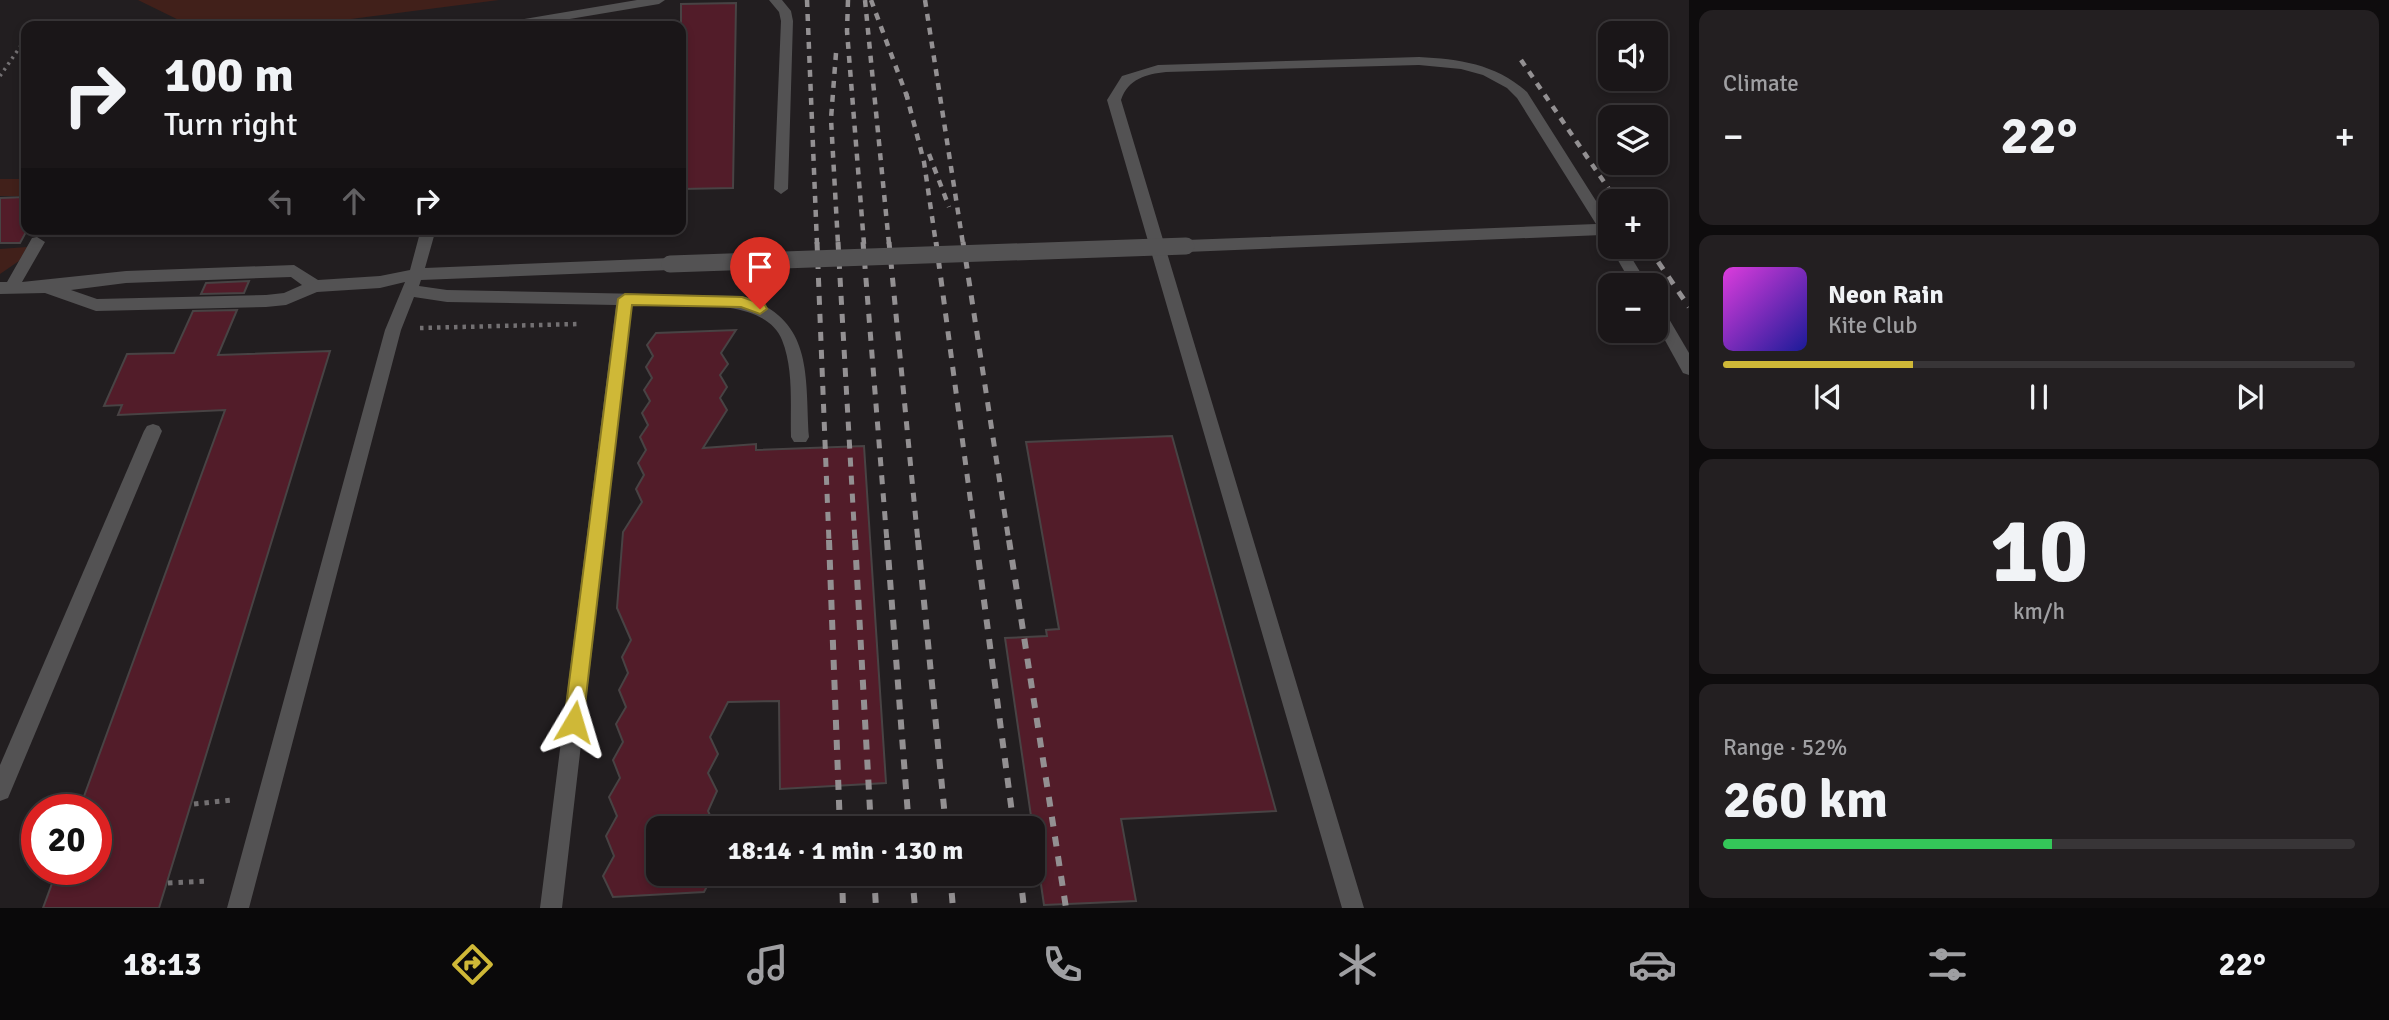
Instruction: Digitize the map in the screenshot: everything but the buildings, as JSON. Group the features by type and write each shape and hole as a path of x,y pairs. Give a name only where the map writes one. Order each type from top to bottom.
{"lane":[{"path":"536,21 659,0"},
{"path":"775,0 785,11 787,21 781,189"},
{"path":"1353,908 1118,114 1114,100 1116,91 1134,74 1166,68 1443,61 1482,69 1512,84 1522,95 1598,216"},
{"path":"46,287 96,305 266,301 286,299 315,286 413,283 670,264 1598,232"},
{"path":"238,908 393,330 413,283 427,235"},
{"path":"5,288 37,242"},
{"path":"5,288 46,287 126,277 294,271 315,286"},
{"path":"413,283 447,296 742,302 773,317 787,333 792,352 800,437"},
{"path":"551,908 625,299"},
{"path":"1668,332 1689,368"},
{"path":"0,790 153,431"}],"path":[{"path":"0,76 21,45"},
{"path":"411,329 622,323"},
{"path":"194,804 232,800"},
{"path":"168,883 209,881"}],"shaded area":[{"path":"138,0 499,0 335,21 181,21"},
{"path":"0,179 21,179 21,196 0,196"},
{"path":"27,247 19,261 0,274 0,249"}],"railway":[{"path":"807,0 817,244"},
{"path":"848,0 847,31 864,244"},
{"path":"865,0 889,244"},
{"path":"871,0 907,96"},
{"path":"925,0 963,244"},
{"path":"836,53 831,119 838,244"},
{"path":"1521,60 1609,189"},
{"path":"907,96 909,102"},
{"path":"907,96 924,162 936,244"},
{"path":"929,154 949,207"},
{"path":"817,242 829,542"},
{"path":"838,242 855,542"},
{"path":"863,242 887,542"},
{"path":"889,242 918,542"},
{"path":"936,242 976,542"},
{"path":"963,242 1009,542"},
{"path":"1656,259 1689,307"},
{"path":"829,540 840,816"},
{"path":"855,540 870,816"},
{"path":"887,540 908,816"},
{"path":"918,540 945,816"},
{"path":"976,540 1012,816"},
{"path":"1009,540 1066,908"},
{"path":"842,886 843,908"},
{"path":"875,886 876,908"},
{"path":"913,886 915,908"},
{"path":"951,886 953,908"},
{"path":"1021,886 1024,908"}],"route":[{"path":"574,722 625,299 742,302 760,309"}]}
